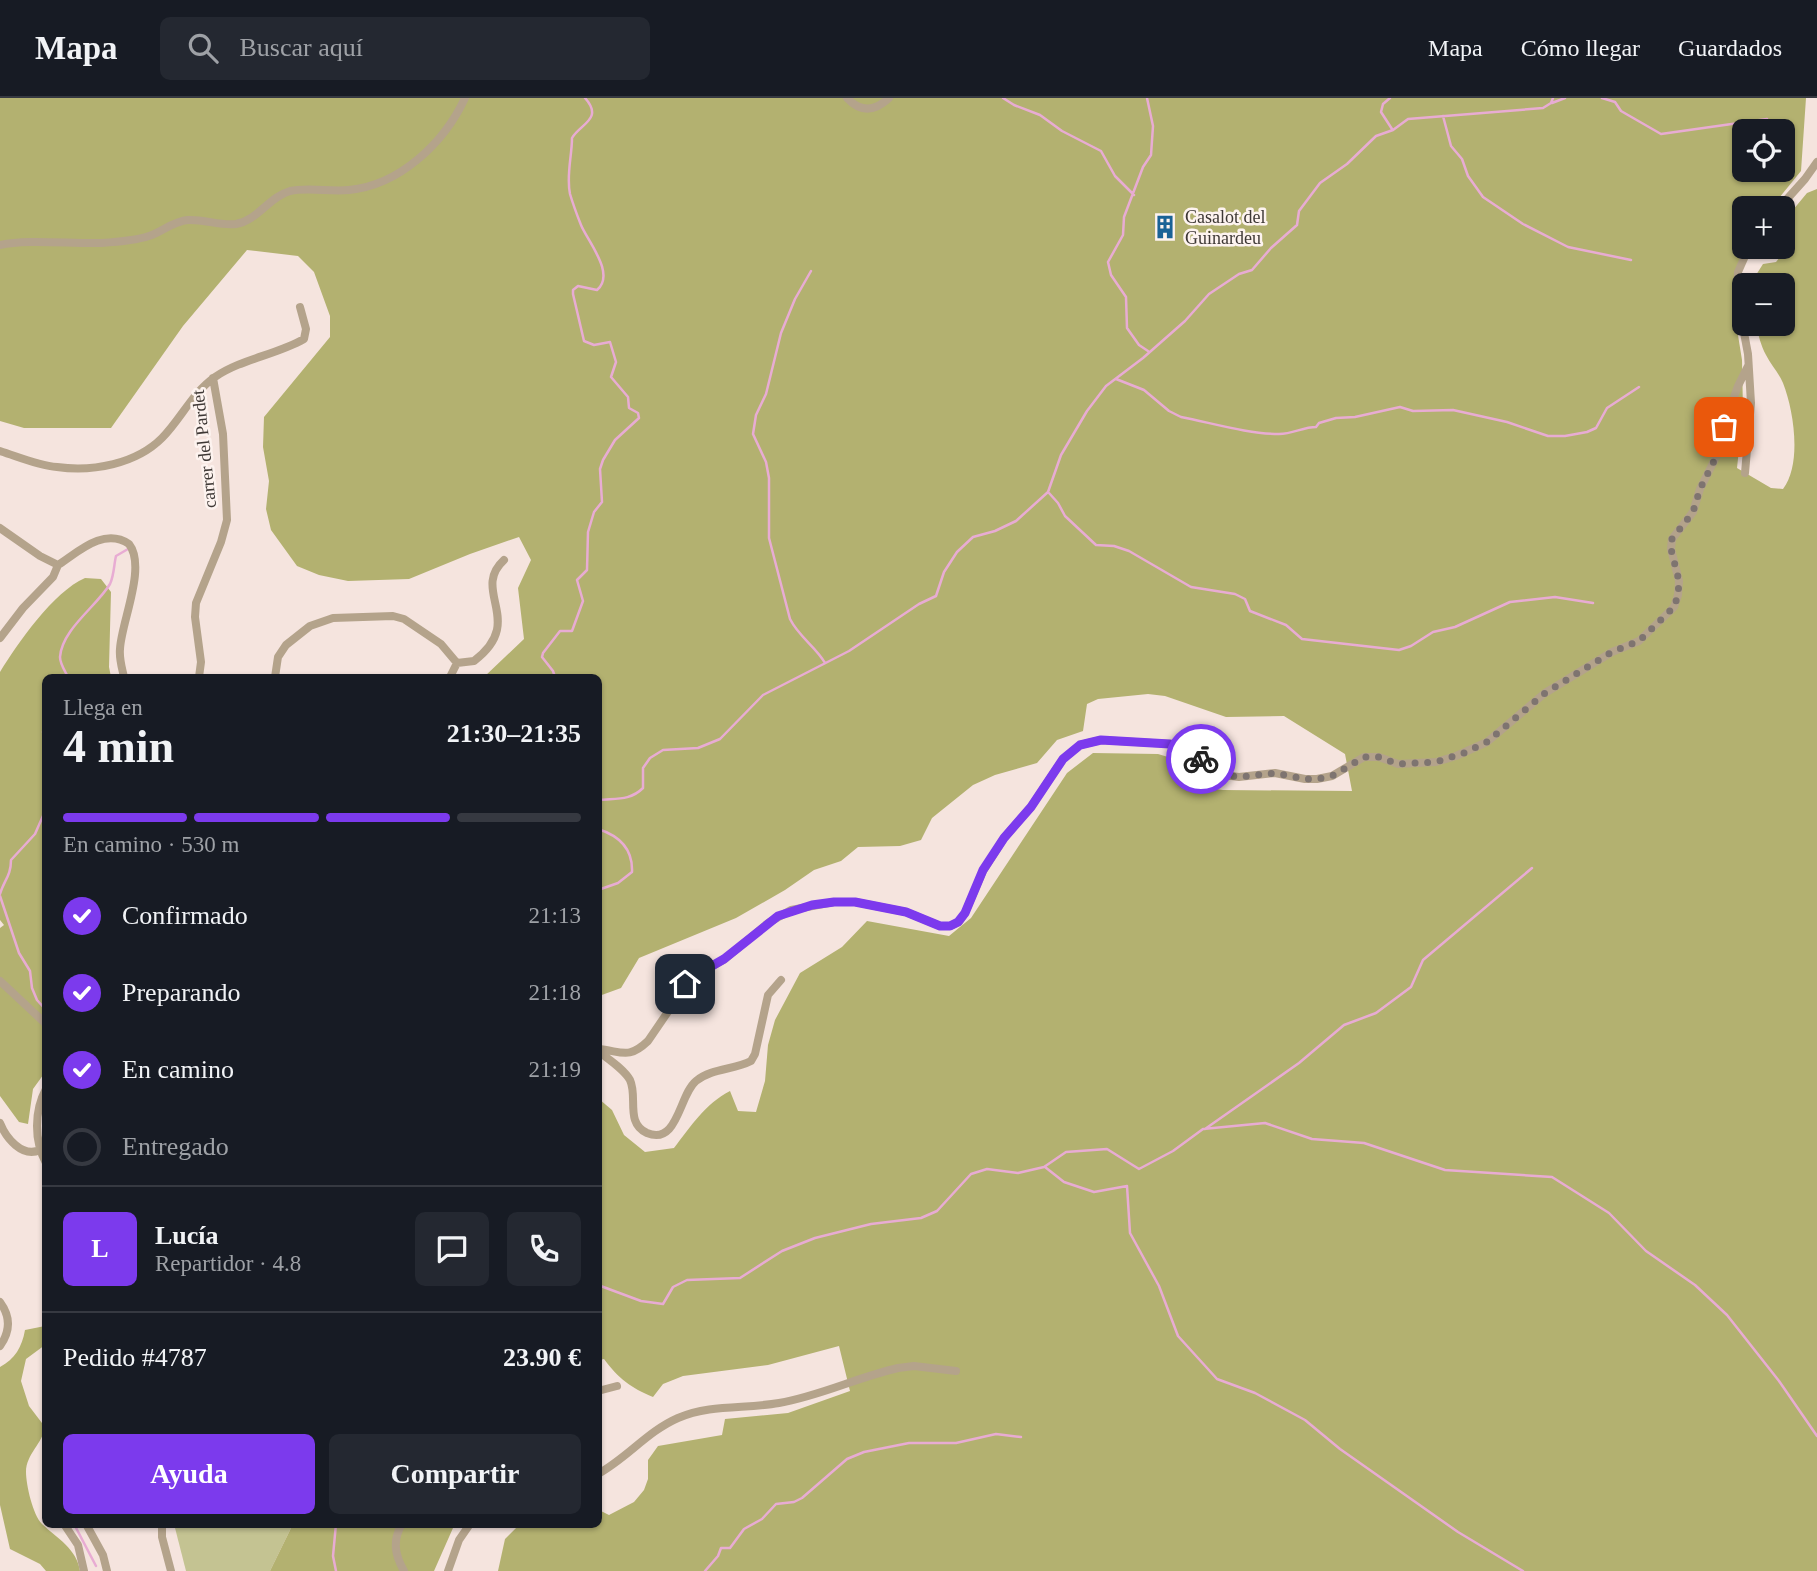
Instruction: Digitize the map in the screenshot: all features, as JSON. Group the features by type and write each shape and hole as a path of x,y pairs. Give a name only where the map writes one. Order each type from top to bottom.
{"street":[{"path":"0,245 126,241 149,236 188,220 235,224 251,218 287,192 349,190 373,185 403,170 429,150 447,130 465,98"},
{"path":"847,98 859,108 869,109 877,108 889,98"},
{"path":"1790,196 1817,162"},
{"path":"1744,259 1738,272 1737,296 1748,366 1751,416 1745,473"},
{"path":"0,451 28,461 63,468 130,460 144,453 164,436 194,396 213,379 304,339 306,329 300,307"},
{"path":"602,1051 626,1054 639,1050 691,978 724,959 778,916 791,911 834,902 855,902 906,912 940,926 950,926 958,922 965,913 983,870 1000,845 1031,807 1063,759 1080,745 1101,740 1170,744 1184,748 1224,775 1239,777 1275,773 1317,779 1332,776 1364,757 1379,757 1398,764 1436,762 1487,742 1545,693 1612,652 1639,641 1674,607 1679,581 1671,549 1672,539 1693,512 1700,489 1718,453 1726,419 1748,366"},
{"name":"carrer del Pardet","path":"199,674 201,662 195,603 221,542 227,507 223,434 213,379"},
{"path":"0,528 58,565"},
{"path":"0,638 23,608 53,577 58,565 95,541 126,541 133,548 132,598 120,648 124,674"},
{"path":"457,663 474,661 497,635 499,617 492,592 495,573 504,560"},
{"path":"275,674 278,657 286,645 310,626 333,618 393,616 404,619 441,644 457,663"},
{"path":"452,674 457,663"},
{"path":"602,1054 628,1077 633,1089 634,1118 638,1126 653,1135 664,1134 673,1125 685,1096 696,1081 714,1072 751,1061 755,1054 768,995 781,980"},
{"path":"0,981 42,1020"},
{"path":"42,1104 37,1122 42,1154"},
{"path":"0,1123 6,1138 13,1144 31,1152 40,1150"},
{"path":"0,1302 8,1322 6,1335 0,1346"},
{"path":"602,1471 628,1455 667,1423 689,1414 726,1407 779,1403 898,1368 914,1366 956,1371"},
{"path":"602,1390 617,1385"},
{"path":"67,1528 78,1545 85,1571"},
{"path":"88,1528 99,1546 107,1571"},
{"path":"162,1528 171,1571"},
{"path":"400,1528 396,1536 396,1551 404,1571"},
{"path":"448,1571 459,1540 467,1528"}],"shaded area":[{"path":"0,98 1806,98 1801,171 1795,178 1795,119 1732,119 1732,182 1792,182 1781,196 1732,196 1732,259 1740,259 1737,273 1732,273 1732,336 1738,336 1742,360 1743,412 1737,468 1771,488 1783,489 1793,466 1793,422 1783,383 1768,359 1759,336 1795,336 1795,273 1757,273 1763,264 1776,262 1778,259 1795,259 1795,208 1807,193 1817,189 1817,1571 498,1571 505,1539 516,1528 602,1528 602,1512 609,1515 634,1502 644,1490 648,1479 648,1460 658,1446 722,1435 725,1419 788,1413 850,1391 839,1346 768,1365 683,1376 663,1384 653,1397 626,1382 602,1359 602,1102 612,1110 624,1135 645,1152 674,1148 706,1109 730,1091 738,1111 756,1112 765,1081 768,1045 775,1020 800,973 842,947 867,921 949,936 971,918 1067,773 1093,753 1158,754 1178,760 1197,787 1223,790 1352,791 1345,754 1284,716 1226,717 1165,696 1148,694 1098,699 1087,704 1083,731 1057,740 1037,763 995,775 973,785 932,818 921,840 900,846 858,847 841,861 814,870 736,918 639,958 621,988 602,995 602,674 487,674 524,639 518,588 531,560 519,537 409,579 348,581 319,575 297,566 271,530 266,509 269,481 263,447 264,417 330,337 330,316 314,272 298,256 247,250 183,326 111,428 24,428 0,421"},
{"path":"85,578 101,579 111,592 110,674 42,674 42,1077 33,1089 28,1124 19,1122 0,1096 0,928 4,925 0,920 0,672 26,633 49,606"},
{"path":"42,1327 42,1347 26,1359 21,1381 29,1406 42,1423 42,1436 27,1466 27,1484 42,1528 47,1528 71,1550 80,1571 46,1571 40,1564 10,1549 0,1505 0,1367 17,1352 25,1330"},
{"path":"175,1528 291,1528 270,1571 186,1571"},
{"path":"291,1528 453,1528 434,1571 270,1571"}],"waterway":[{"path":"554,674 542,657 560,631 572,631 583,601 577,580 587,570 588,532 594,512 602,502 600,469 615,440 639,418 638,413 629,408 628,397 611,377 616,362 610,342 594,345 584,341 573,294 573,290 578,286 597,290 604,275 599,258 584,232 569,187 572,138 589,121 592,111 585,98"},
{"path":"1003,98 1040,115 1062,131 1101,151 1115,176 1134,195"},
{"path":"1147,98 1153,126 1151,155 1143,167 1124,217 1123,235 1108,262 1111,275 1126,297 1127,328 1139,345 1148,351"},
{"path":"1390,98 1383,104 1381,112 1392,129"},
{"path":"602,800 622,798 638,792 643,788 643,768 650,758 663,750 698,748 720,739 763,695 849,651 919,604 936,596 944,572 957,552 973,537 1016,521 1048,492 1061,455 1087,411 1106,386 1185,321 1209,294 1239,274 1252,270 1271,248 1297,225 1299,211 1320,183 1347,164 1376,136 1393,130 1408,119 1543,108 1551,103 1553,98"},
{"path":"1552,103 1565,98"},
{"path":"1602,98 1615,102 1621,111 1661,134 1732,124"},
{"path":"1443,116 1451,146 1462,159 1468,176 1483,197 1523,224 1568,247 1631,260"},
{"path":"811,271 795,299 781,333 766,394 756,415 753,434 766,462 769,478 769,538 790,619 825,663"},
{"path":"1116,379 1144,390 1169,411 1181,417 1267,434 1289,433 1316,427 1319,423 1336,418 1355,417 1400,407 1413,411 1453,410 1507,422 1548,436 1565,436 1596,428 1607,408 1639,387"},
{"path":"1049,493 1065,516 1096,545 1114,546 1129,551 1191,587 1235,594 1245,599 1250,611 1286,625 1302,639 1399,650 1433,632 1455,627 1510,602 1555,597 1593,603"},
{"path":"66,674 60,660 62,647 73,627 110,584 116,556 128,549"},
{"path":"0,894 9,874 11,860 35,834 42,818"},
{"path":"602,831 613,835 624,845 632,864 632,872 618,883 602,889"},
{"path":"1205,1129 1299,1063 1344,1025 1376,1013 1411,987 1423,960 1532,868"},
{"path":"0,896 19,953 30,971 32,988 42,1006"},
{"path":"602,1286 641,1301 663,1304 673,1287 687,1280 740,1278 782,1251 815,1238 871,1224 921,1218 937,1211 971,1174 987,1169 1018,1173 1044,1167 1066,1152 1107,1149 1139,1169 1173,1151 1203,1129 1265,1123 1312,1139 1364,1143 1445,1170 1552,1177 1609,1213 1646,1251 1695,1285 1727,1315 1779,1381 1817,1436"},
{"path":"1045,1167 1064,1182 1094,1192 1127,1186 1130,1233 1159,1286 1178,1336 1217,1379 1255,1393 1305,1420 1340,1449 1458,1532 1523,1571"},
{"path":"705,1571 718,1556 721,1548 730,1548 744,1529 762,1519 776,1504 802,1498 847,1459 864,1452 909,1443 956,1443 996,1434 1021,1437"},
{"path":"76,1528 96,1566"},
{"path":"336,1528 333,1556 336,1571"}],"way so far":[{"path":"1201,759 1224,775 1239,777 1264,772 1305,779 1324,779 1372,755 1398,764 1436,762 1487,742 1545,693 1612,652 1639,641 1674,607 1679,581 1671,549 1672,539 1693,512 1700,489 1718,453 1724,427"}],"place":[{"name":"Casalot del Guinardeu","path":"1165,227"}],"route":[{"path":"685,984 733,953 778,916 802,907 855,902 906,912 940,926 950,926 958,922 963,918 983,870 1004,838 1031,807 1063,759 1080,745 1101,740 1179,745 1201,759"}]}
